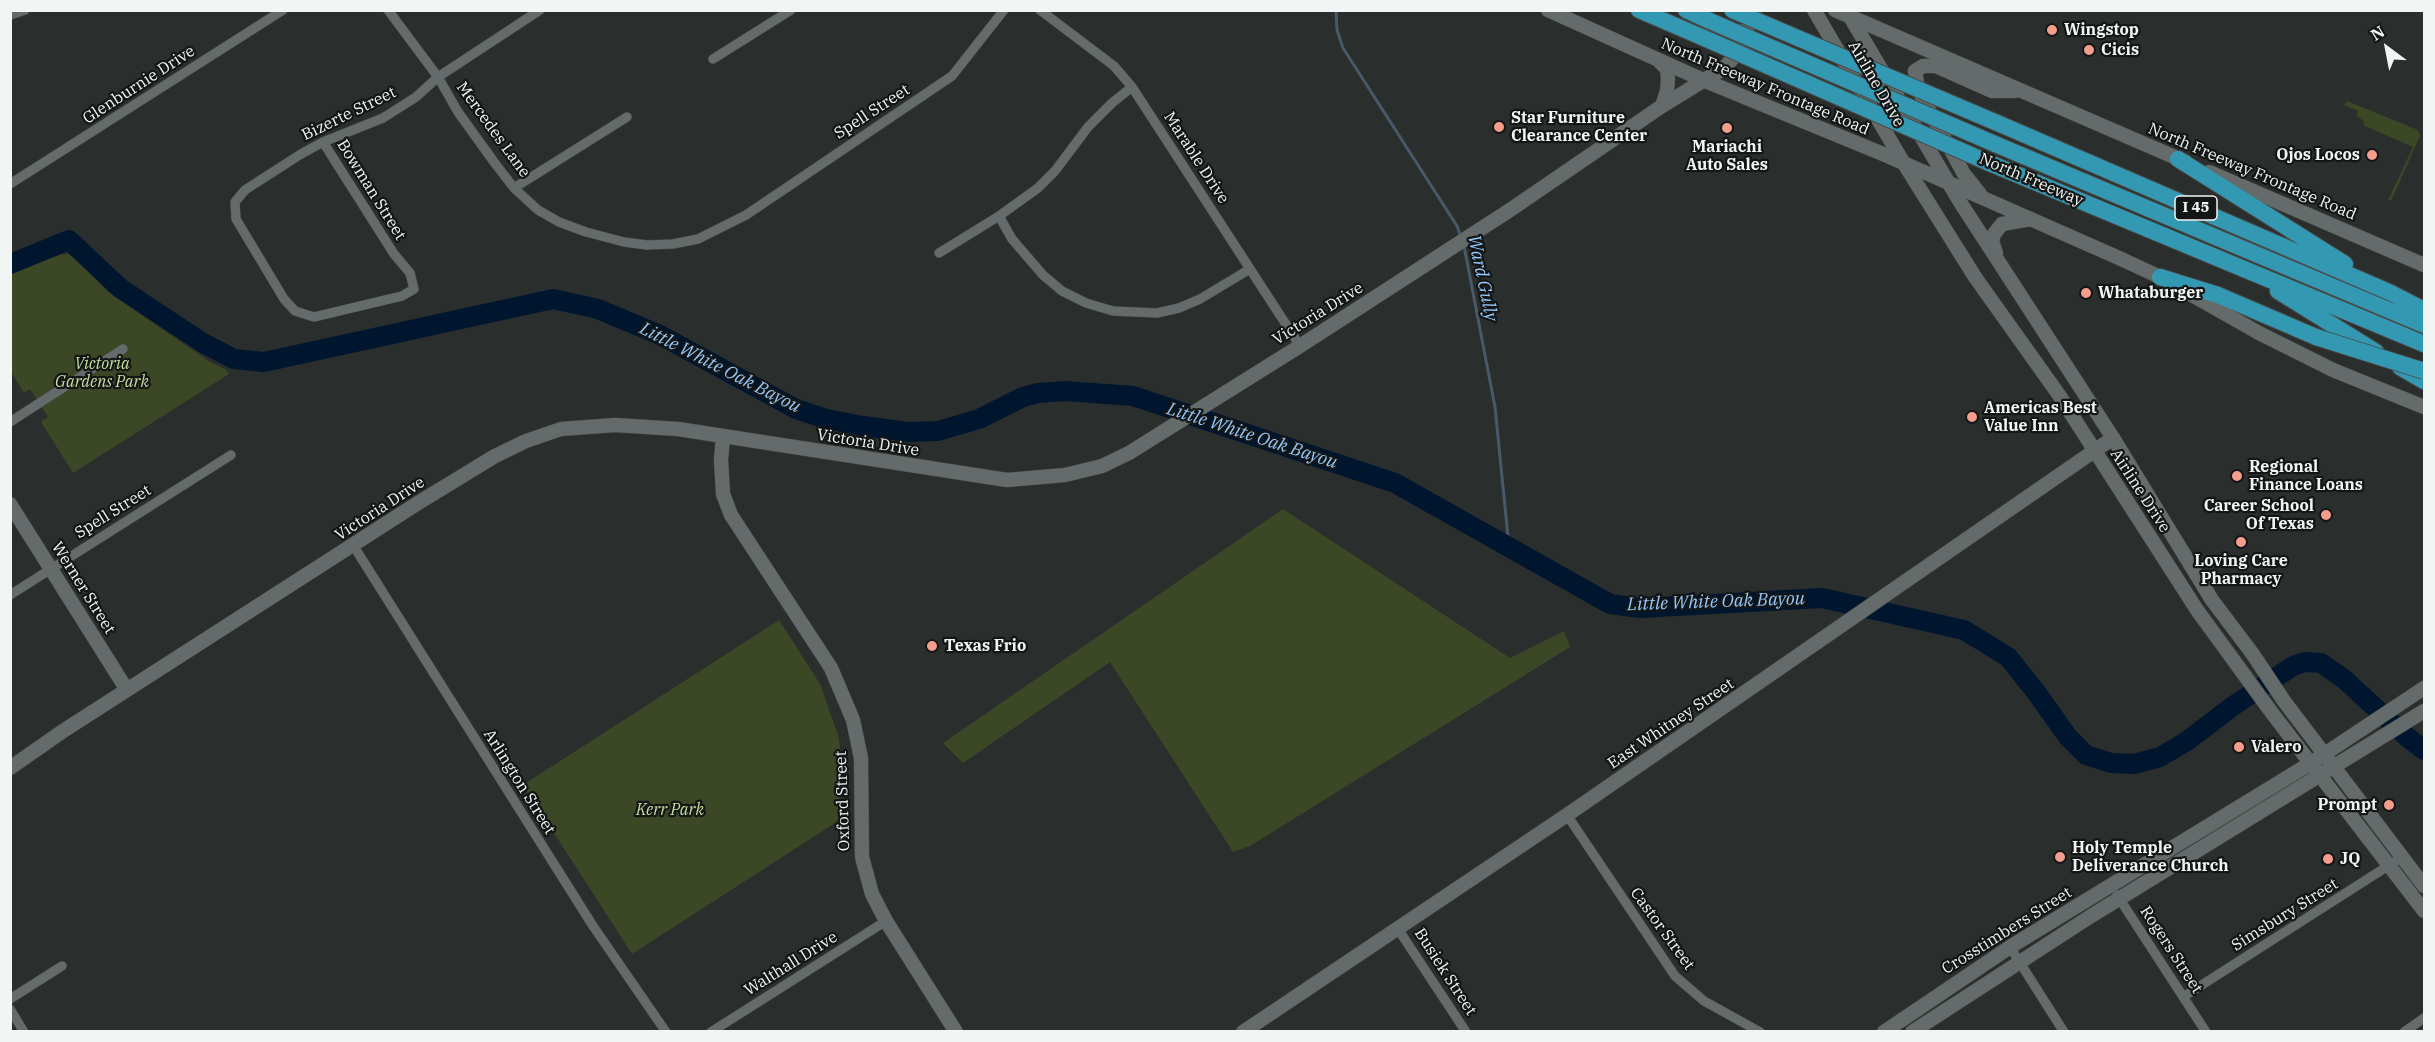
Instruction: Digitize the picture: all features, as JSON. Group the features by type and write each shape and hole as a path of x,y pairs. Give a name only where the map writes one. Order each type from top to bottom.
{"highway":[{"path":"1630,10 1662,21"},
{"name":"North Freeway","path":"1639,10 1987,162 2424,344"},
{"name":"North Freeway","path":"1686,10 1995,144 2424,325"},
{"name":"I 45","path":"1732,10 2389,292 2424,310"},
{"path":"2178,159 2389,292"},
{"path":"2242,268 2334,328 2424,381"},
{"path":"2160,277 2218,295 2316,337 2424,371"}],"main road":[{"name":"North Freeway Frontage Road","path":"1548,10 1703,80 1949,182 2160,277 2259,333 2324,366 2424,407"},
{"name":"Victoria Drive","path":"10,768 127,690 495,456 526,441 561,429 643,425 1007,480 1065,475 1102,466 1129,453 1300,346 1662,106 1724,68 1734,57 1755,10"},
{"name":"Airline Drive","path":"1814,10 1903,162 1975,277 2044,372 2197,610 2272,713 2424,911"},
{"name":"North Freeway Frontage Road","path":"1835,10 2424,265"},
{"name":"Airline Drive","path":"1847,14 1949,182 2113,438 2212,600 2252,653 2284,701 2424,886"},
{"path":"1658,60 1667,69 1668,79 1662,106"},
{"path":"1984,198 1964,174 1923,99 1915,71 1923,66 1936,66 1992,91 2020,90"},
{"path":"1997,258 1992,241 1998,228 2009,221 2031,219"},
{"path":"2044,372 2063,360"},
{"name":"Oxford Street","path":"723,437 723,494 731,515 831,668 853,720 861,758 861,857 872,894 886,921 956,1032"},
{"name":"East Whitney Street","path":"1243,1032 1566,815 2113,438"},
{"name":"Werner Street","path":"10,504 127,690"},
{"path":"2197,610 2212,600"},
{"name":"Crosstimbers Street","path":"1884,1032 2010,947 2311,763 2424,688"},
{"name":"Crosstimbers Street","path":"1918,1030 2020,962 2422,712"},
{"path":"2189,836 2199,850"}],"street":[{"path":"10,15 25,10"},
{"name":"Glenburnie Drive","path":"10,184 283,10"},
{"name":"Mercedes Lane","path":"388,10 438,77 458,112 514,188 538,210 559,222 624,242 647,244 673,244 698,239 734,222"},
{"name":"Bizerte Street","path":"248,240 236,219 235,202 245,190 323,142 383,118 416,97 438,77 540,10"},
{"path":"713,59 791,10"},
{"name":"Spell Street","path":"734,222 952,76 1004,10"},
{"name":"Marable Drive","path":"1040,10 1114,66 1132,87 1300,346"},
{"path":"939,252 999,216 1038,188 1055,171 1088,127 1112,102 1132,87"},
{"path":"514,188 627,117"},
{"name":"Bowman Street","path":"248,240 284,299 294,311 314,317 402,296 414,289 410,273 394,254 323,142"},
{"path":"999,216 1012,239 1042,275 1062,291 1086,303 1113,311 1157,313 1179,308 1200,299 1250,269"},
{"path":"10,422 123,349"},
{"name":"Spell Street","path":"10,595 231,455"},
{"name":"Arlington Street","path":"353,545 592,926 666,1032"},
{"name":"Castor Street","path":"1566,815 1675,976 1704,1001 1760,1032"},
{"name":"Simsbury Street","path":"2184,997 2402,857"},
{"name":"Rogers Street","path":"2111,885 2206,1032"},
{"name":"Walthall Drive","path":"711,1032 886,921"},
{"name":"Busiek Street","path":"1398,929 1466,1032"},
{"path":"2010,947 2064,1032"},
{"path":"10,999 62,966"},
{"path":"10,1010 24,1032"},
{"path":"1910,1014 1918,1030"},
{"path":"2404,1032 2424,1018"}],"green space":[{"path":"2347,101 2418,130 2420,136 2391,201 2388,200 2413,147 2363,125 2364,121 2356,116 2358,111 2344,105"},
{"name":"Victoria Gardens Park","path":"56,255 73,256 108,292 210,362 225,369 229,374 73,473 41,422 48,417 30,389 24,393 11,372 10,275"},
{"path":"1283,509 1510,658 1564,631 1570,647 1250,846 1233,852 1110,662 963,763 943,743"},
{"name":"Kerr Park","path":"779,620 820,684 838,735 842,760 838,821 632,954 523,785"}],"waterway":[{"name":"Ward Gully","path":"1336,10 1337,30 1343,48 1457,226 1461,237"},
{"name":"Little White Oak Bayou","path":"10,264 69,240 120,288 203,343 234,359 264,362 553,299 598,309 660,335 796,409 826,419 863,426 908,432 938,431 979,419 1023,397 1038,393 1065,391 1133,396 1395,483 1610,604 1640,608 1822,598 1964,630 2008,657 2068,737 2086,755 2111,763 2134,764 2160,757 2187,741 2233,706 2293,666 2305,662 2321,663 2344,679 2424,750"},
{"name":"Ward Gully","path":"1464,246 1495,407 1509,547"}],"place":[{"name":"Wingstop","path":"2052,30"},
{"name":"Cicis","path":"2089,50"},
{"name":"Star Furniture Clearance Center","path":"1499,127"},
{"name":"Mariachi Auto Sales","path":"1727,128"},
{"name":"Ojos Locos","path":"2372,155"},
{"name":"Whataburger","path":"2086,293"},
{"name":"Americas Best Value Inn","path":"1972,417"},
{"name":"Regional Finance Loans","path":"2237,476"},
{"name":"Career School Of Texas","path":"2326,515"},
{"name":"Loving Care Pharmacy","path":"2241,542"},
{"name":"Texas Frio","path":"932,646"},
{"name":"Valero","path":"2239,747"},
{"name":"Prompt","path":"2389,805"},
{"name":"Holy Temple Deliverance Church","path":"2060,857"},
{"name":"JQ","path":"2328,859"}]}
